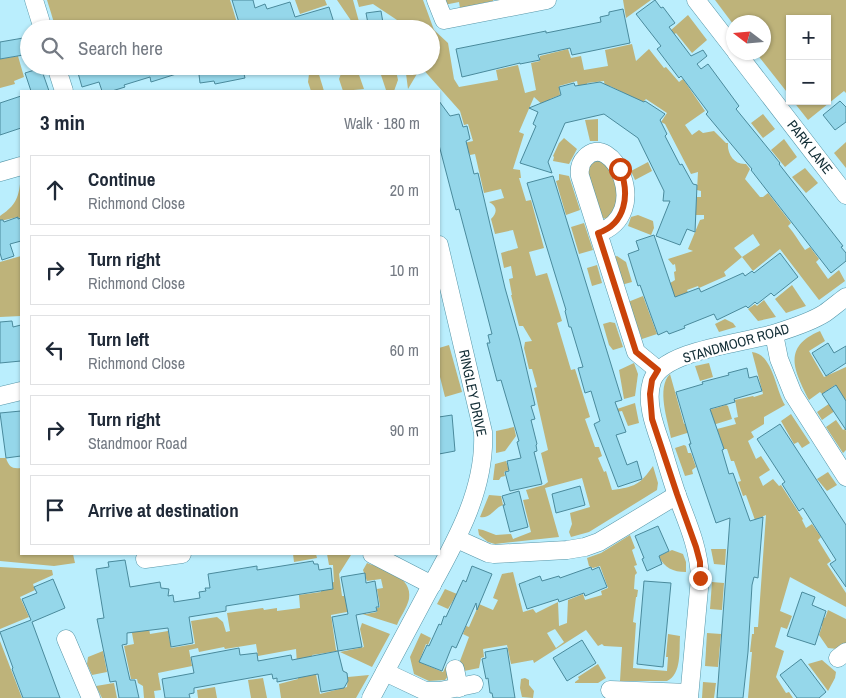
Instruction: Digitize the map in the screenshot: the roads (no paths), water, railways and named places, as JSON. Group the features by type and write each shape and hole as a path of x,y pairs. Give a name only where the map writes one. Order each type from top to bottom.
{"street":[{"path":"34,0 40,20"},
{"path":"436,0 444,20 547,0"},
{"path":"696,0 726,39"},
{"name":"PARK LANE","path":"742,60 846,194"},
{"path":"59,75 64,90"},
{"path":"0,172 20,166"},
{"path":"598,233 636,352 658,370 652,380 650,394 652,419 700,562 689,696 610,690"},
{"name":"RINGLEY DRIVE","path":"371,698 457,539 476,489 484,448 483,432 444,293 440,255"},
{"name":"STANDMOOR ROAD","path":"658,370 681,358 705,349 774,334 824,314 846,297"},
{"path":"774,334 779,359 793,394 846,477"},
{"path":"0,396 20,391"},
{"path":"457,539 494,554 567,550 585,547 599,542 677,494"},
{"path":"144,559 174,555"},
{"path":"374,555 432,585"},
{"path":"74,645 90,698"},
{"path":"385,672 425,691 440,691 466,686 456,669"}]}
